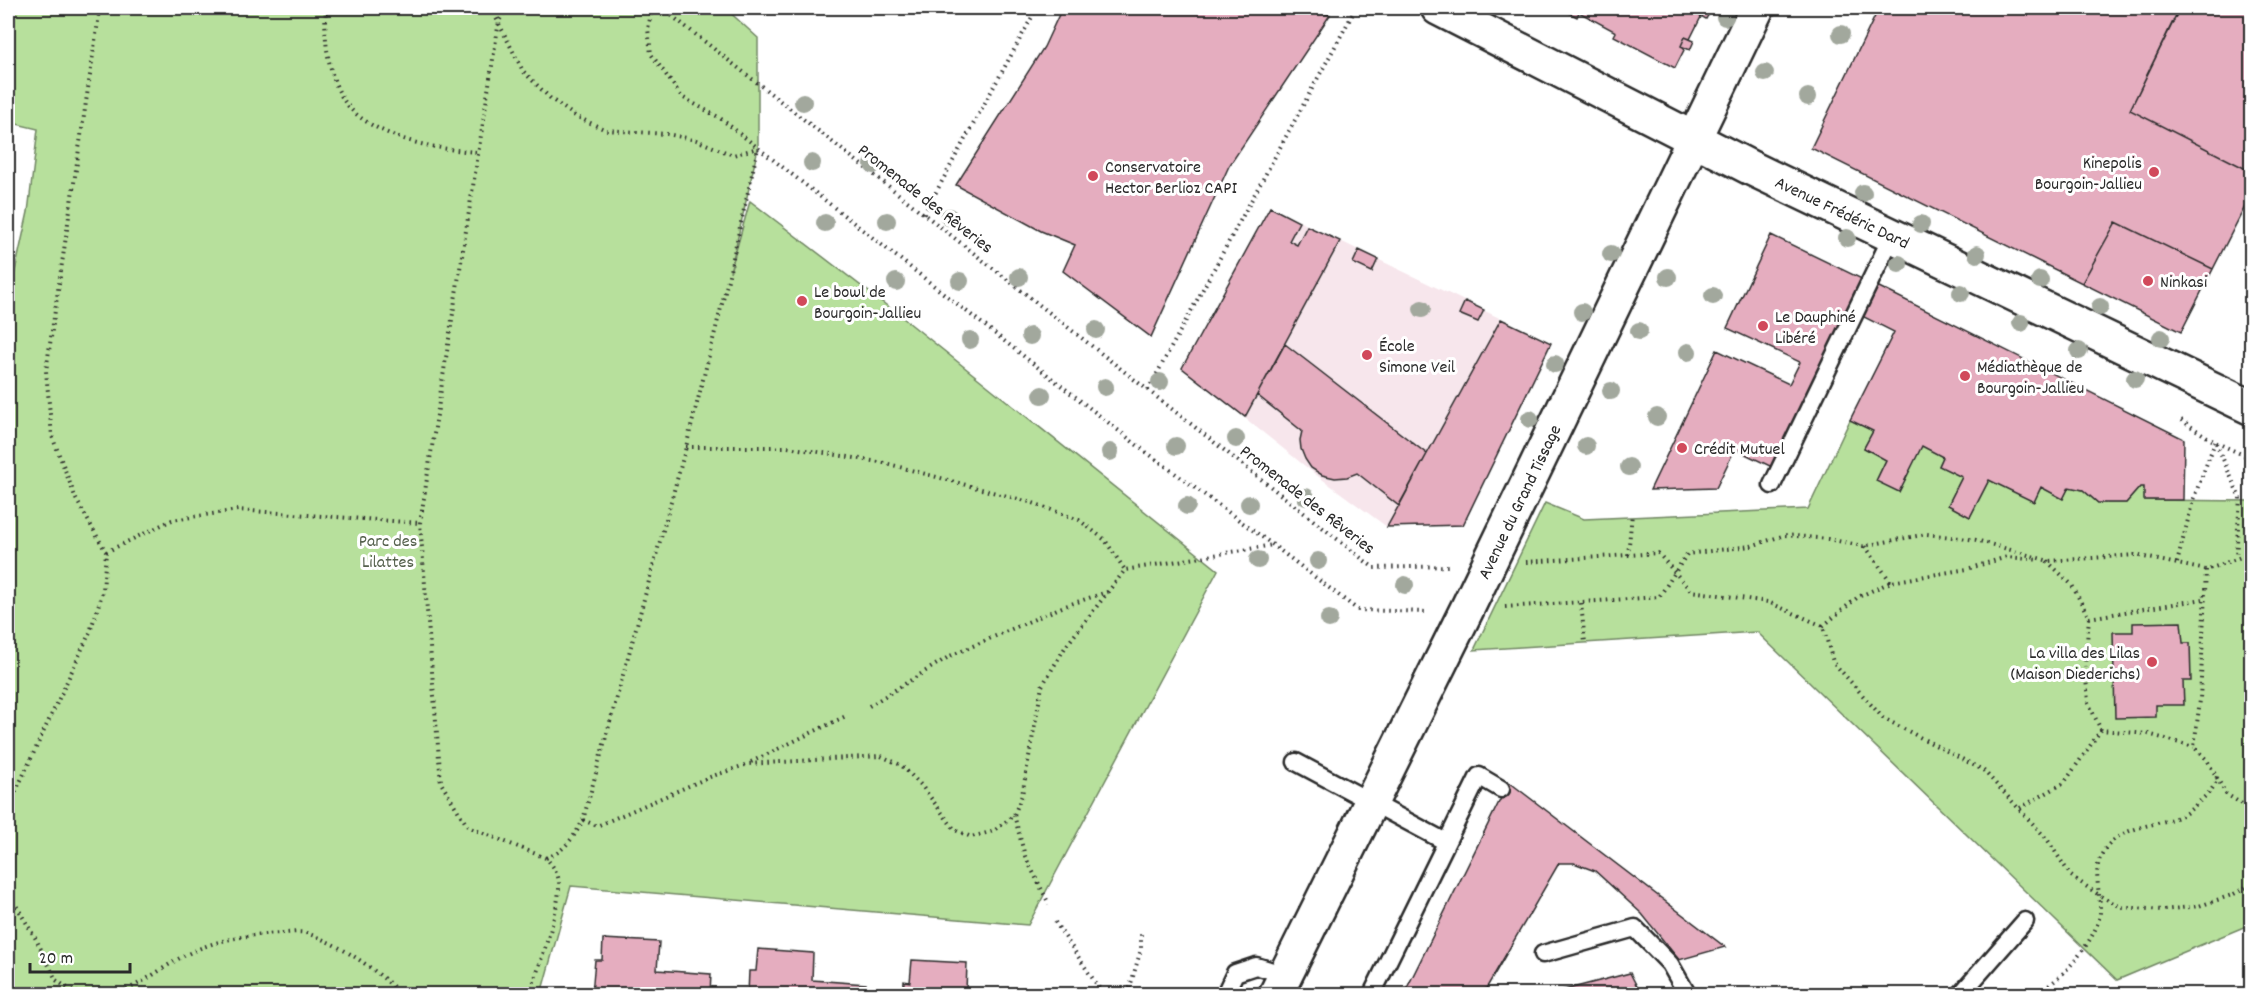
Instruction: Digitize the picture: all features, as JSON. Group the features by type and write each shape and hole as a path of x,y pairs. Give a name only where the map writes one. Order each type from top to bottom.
{"street":[{"name":"Avenue Frédéric Dard","path":"1438,8 1693,139 2252,408"},
{"name":"Avenue du Grand Tissage","path":"1281,985 1467,609 1757,8"}],"lane":[{"path":"1772,485 1892,236"},
{"path":"1296,762 1446,842"},
{"path":"1372,994 1479,776 1501,789"},
{"path":"1961,994 2025,921"},
{"path":"1543,954 1635,928 1670,964 1687,994"},
{"path":"1225,994 1235,973 1256,966 1281,985"}],"path":[{"path":"8,808 90,632 103,591 106,552 76,499 52,436 46,371 100,8"},
{"path":"326,8 326,51 336,86 354,113 379,129 414,141 450,150 477,152"},
{"path":"491,8 523,71 551,99 575,116 606,130 667,134 696,140 733,155 758,148"},
{"path":"507,8 499,21 420,524 441,783 468,827 546,858 559,882 530,994"},
{"path":"652,8 648,29 651,54 682,97 720,118 1142,449 1358,610 1436,612 1659,597 1687,554 1751,546 1785,535 1828,539 1865,546 1927,534 1976,540 2049,561 2072,585 2088,618 2085,665 2088,702 2101,730"},
{"name":"Promenade des Rêveries","path":"662,8 1374,568 1488,565 1658,553 1676,573"},
{"path":"924,214 1037,8"},
{"path":"1148,390 1356,8"},
{"path":"546,858 566,846 583,820 686,447 758,148"},
{"path":"2181,420 2215,442 2252,459"},
{"path":"2215,442 2240,498 2236,557"},
{"path":"2177,564 2193,500 2215,442"},
{"path":"686,447 788,447 885,463 1033,503 1079,520 1105,540 1125,570"},
{"path":"106,552 172,520 238,510 420,524"},
{"path":"1628,555 1632,514"},
{"path":"748,764 881,756 901,765 908,771 955,830 972,837 994,831 1014,815 1022,795 1042,686 1066,646 1125,570 1273,545"},
{"path":"1865,546 1891,582"},
{"path":"1823,626 1858,597 1891,582 1967,569 2007,557 2049,561 2134,555 2205,570 2252,553"},
{"path":"2194,747 2200,700 2205,570"},
{"path":"1676,573 1691,591 1768,602 1823,626"},
{"path":"869,706 950,656 1062,607 1108,592"},
{"path":"2088,618 2203,599"},
{"path":"1581,603 1585,643"},
{"path":"1823,626 1833,662 1883,718 1983,770 2047,839 2071,876 2099,895 2121,908 2163,910 2199,906 2232,895 2252,884"},
{"path":"583,820 597,826 707,778 748,764 846,716"},
{"path":"2101,730 2148,734 2194,747 2207,760 2226,794 2252,810"},
{"path":"2020,808 2064,783 2101,730"},
{"path":"2033,994 2041,992 2066,972 2087,945 2100,915 2097,867 2101,854 2112,840 2186,813 2216,786 2217,776"},
{"path":"1014,815 1025,856 1049,904"},
{"path":"8,898 16,905 37,940 56,980 73,992 86,994"},
{"path":"1055,922 1103,994"},
{"path":"1128,994 1141,949 1141,931"},
{"path":"109,994 137,984 185,955 216,942 260,934 303,932 347,951 401,994"}],"shaded area":[{"name":"École Simone Veil","path":"1270,207 1551,343 1463,525 1387,527 1315,474 1182,368"}],"green space":[{"name":"Parc des Lilattes","path":"8,8 725,8 758,38 758,148 730,272 750,201 903,318 1218,570 1028,925 571,886 541,994 8,994 8,303 28,212 38,129 8,122"},
{"path":"1850,420 1873,431 1864,448 1886,460 1876,481 1922,446 1943,457 1939,466 1962,477 1948,505 1970,517 1989,480 2034,501 2041,487 2063,499 2069,487 2083,490 2098,503 2126,503 2140,487 2144,487 2145,500 2251,501 2251,924 2117,980 1757,632 1474,650 1545,503 1584,519 1808,509"}],"building":[{"name":"Conservatoire Hector Berlioz CAPI","path":"1062,8 1308,8 1330,15 1229,166 1151,337 1063,271 1075,245 1041,231 956,185 1044,47"},
{"path":"1559,8 1700,8 1697,14 1701,17 1690,39 1685,37 1681,46 1685,48 1675,68 1614,36 1616,32 1579,12 1577,17"},
{"path":"1700,8 1711,10 1706,19 1697,14"},
{"path":"1879,8 2165,8 2177,13 2130,110 2252,172 2252,193 2213,269 2116,222 2082,283 1811,148"},
{"path":"2178,8 2252,8 2252,172 2130,110"},
{"path":"1685,37 1694,41 1690,50 1681,46"},
{"path":"1270,207 1299,222 1289,241 1297,245 1307,226 1340,241 1245,417 1182,368"},
{"path":"2116,222 2213,269 2181,332 2082,283"},
{"path":"1771,235 1862,279 1772,467 1735,449 1716,488 1650,490 1717,350 1789,384 1800,362 1727,328"},
{"path":"1359,250 1378,259 1372,272 1353,263"},
{"name":"Médiathèque de Bourgoin-Jallieu","path":"1877,286 2184,439 2183,500 2144,500 2144,487 2140,487 2126,503 2098,503 2083,490 2069,487 2063,499 2041,487 2034,502 1989,480 1970,517 1948,505 1962,477 1939,466 1943,457 1922,446 1899,492 1876,481 1886,460 1864,448 1873,431 1850,420 1894,332 1862,316"},
{"path":"1465,301 1484,310 1478,322 1459,314"},
{"path":"1501,319 1551,343 1463,525 1387,527"},
{"path":"1285,344 1427,454 1399,506 1357,473 1335,478 1322,475 1311,468 1301,449 1302,431 1257,395"},
{"name":"La villa des Lilas (Maison Diederichs)","path":"2181,622 2183,643 2190,643 2191,681 2183,681 2184,705 2156,705 2156,717 2115,718 2113,632 2133,632 2133,623"},
{"path":"1509,782 1725,947 1679,960 1642,914 1595,871 1574,863 1559,863 1483,994 1404,994"},
{"path":"603,939 659,942 657,970 711,974 710,994 592,994 595,960 602,960"},
{"path":"758,949 813,953 812,980 866,984 865,994 748,994 749,971 756,971"},
{"path":"912,960 967,963 966,991 1020,994 903,994 904,981 910,982"},
{"path":"1630,973 1641,994 1549,994"}],"place":[{"name":"Kinepolis Bourgoin-Jallieu","path":"2154,172"},
{"name":"Conservatoire Hector Berlioz CAPI","path":"1093,176"},
{"name":"Ninkasi","path":"2148,281"},
{"name":"Le bowl de Bourgoin-Jallieu","path":"802,301"},
{"name":"Le Dauphiné Libéré","path":"1763,326"},
{"name":"École Simone Veil","path":"1367,355"},
{"name":"Médiathèque de Bourgoin-Jallieu","path":"1965,376"},
{"name":"Crédit Mutuel","path":"1682,448"},
{"name":"La villa des Lilas (Maison Diederichs)","path":"2152,662"}]}
